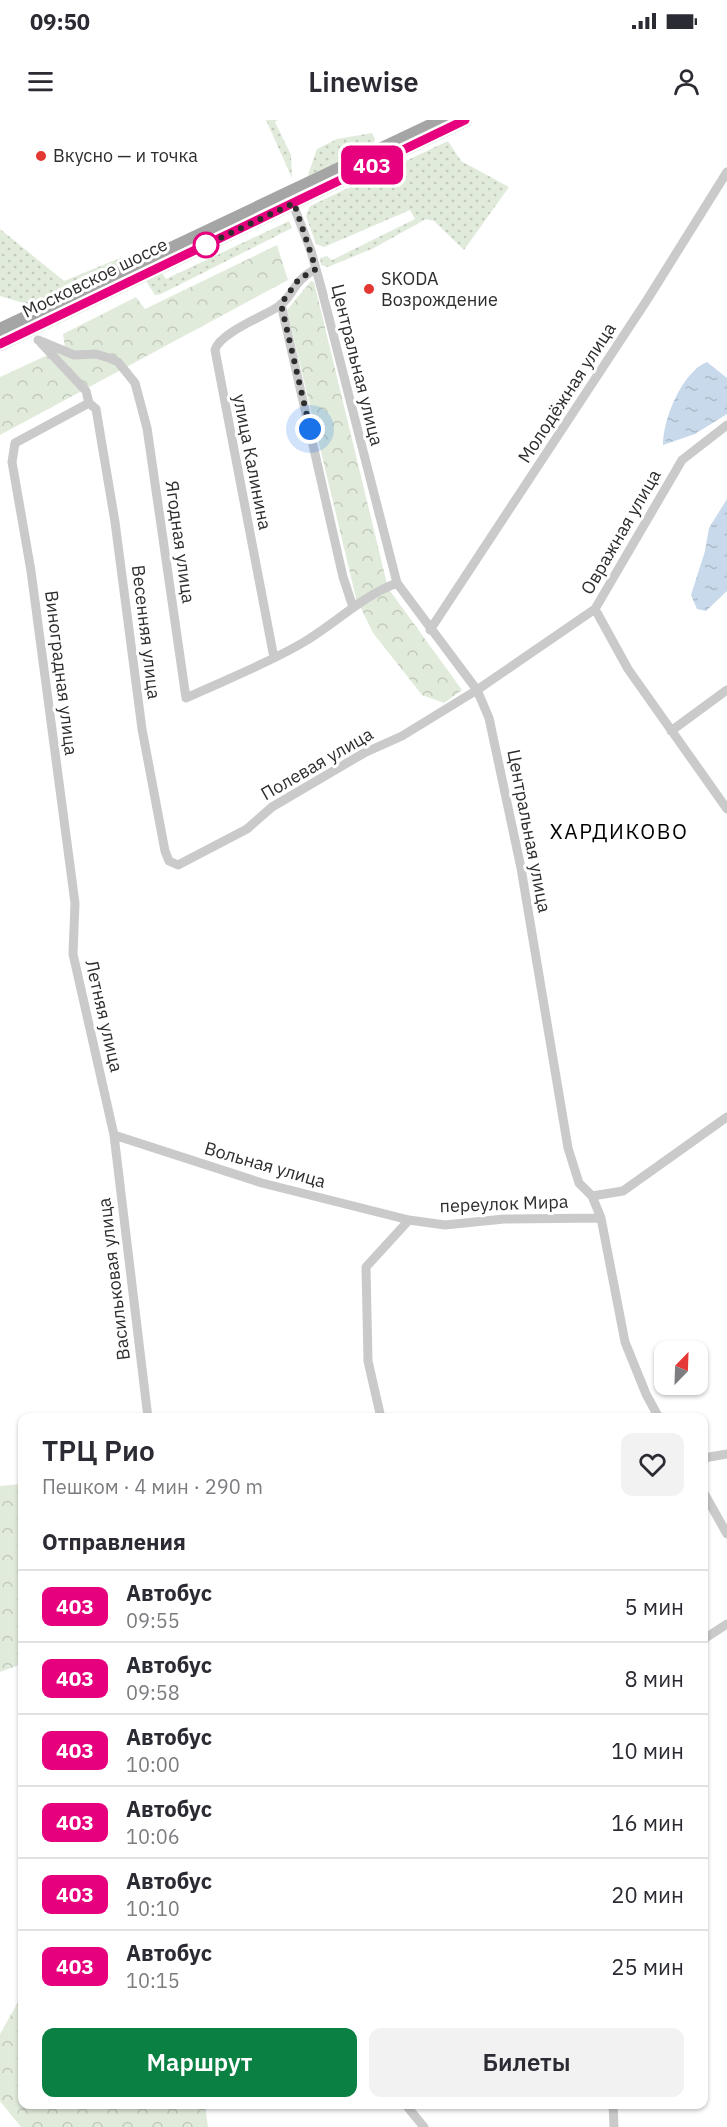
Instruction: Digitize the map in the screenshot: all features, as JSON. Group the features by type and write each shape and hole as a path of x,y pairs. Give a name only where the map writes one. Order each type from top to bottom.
{"main road":[{"name":"Московское шоссе","path":"0,344 34,335 443,120"},
{"name":"Московское шоссе","path":"0,330 465,120"}],"street":[{"name":"Молодёжная улица","path":"430,630 647,300 727,172"},
{"name":"Центральная улица","path":"291,199 316,269 397,583 477,690 489,718 521,868 568,1148 579,1183 592,1196 601,1218 625,1342 656,1413"},
{"path":"316,269 299,279 280,305 343,578 353,608"},
{"name":"улица Калинина","path":"274,658 215,350 216,345 225,337 280,305"},
{"name":"Ягодная улица","path":"34,335 74,355 96,354 118,362 138,391 147,428 186,698 274,658"},
{"name":"Весенняя улица","path":"34,335 86,391 89,403 96,409 150,774 165,851 169,861 175,865"},
{"name":"Виноградная улица","path":"75,903 31,571 12,462 13,447 19,440 89,403"},
{"name":"Овражная улица","path":"477,690 595,609 682,460 727,425"},
{"path":"274,658 305,641 369,595 397,583"},
{"path":"595,609 628,669 727,809"},
{"name":"Полевая улица","path":"175,865 247,829 286,798 364,753 402,736 477,690"},
{"path":"671,731 727,690"},
{"name":"Летняя улица","path":"75,903 73,954 114,1136"},
{"path":"592,1196 623,1191 727,1117"},
{"name":"Вольная улица","path":"114,1136 262,1183 409,1220"},
{"name":"Васильковая улица","path":"114,1136 147,1413"},
{"name":"переулок Мира","path":"409,1220 445,1225 504,1219 601,1218"},
{"path":"380,1413 368,1361 366,1267 409,1220"},
{"path":"708,1457 727,1454"},
{"path":"708,1500 727,1534"},
{"path":"708,1636 727,1624"},
{"path":"409,2109 424,2127"},
{"path":"613,2109 614,2127"}],"green space":[{"path":"266,120 278,120 275,122 291,155 292,178"},
{"path":"372,133 375,139 372,148 312,177 308,175 317,149 337,139"},
{"path":"448,141 461,161 509,187 464,250 434,221 426,219 374,248 328,267 321,265 320,258 327,256 332,260 415,219 410,210 324,247 316,244 306,216 310,206"},
{"path":"289,221 292,228 161,294 155,295 146,281 162,273 166,279"},
{"path":"0,229 64,281 120,258 116,267 92,272 66,285 57,296 37,307 0,296"},
{"path":"277,245 288,280 0,435 0,377 65,347 63,334 136,297 145,309"},
{"path":"311,281 314,282 388,588 462,690 444,703 422,695 373,633 356,598 287,310"},
{"path":"18,1484 18,1665 0,1672 0,1486"},
{"path":"18,2002 18,2109 206,2109 208,2127 21,2127 0,2101 0,2034"}],"water":[{"path":"707,362 727,378 727,414 695,434 663,445 666,422 676,397 690,376 698,367"},
{"path":"727,499 727,591 706,611 697,609 691,595 705,551 709,528"}],"bus line":[{"name":"403","path":"0,344 465,120"}],"place":[{"name":"Вкусно — и точка","path":"41,156"},
{"name":"SKODA Возрождение","path":"369,289"}],"district":[{"name":"ХАРДИКОВО","path":"619,832"}],"route":[{"path":"206,245 199,248 294,203 312,251 316,269 299,279 281,304 310,429"}]}
